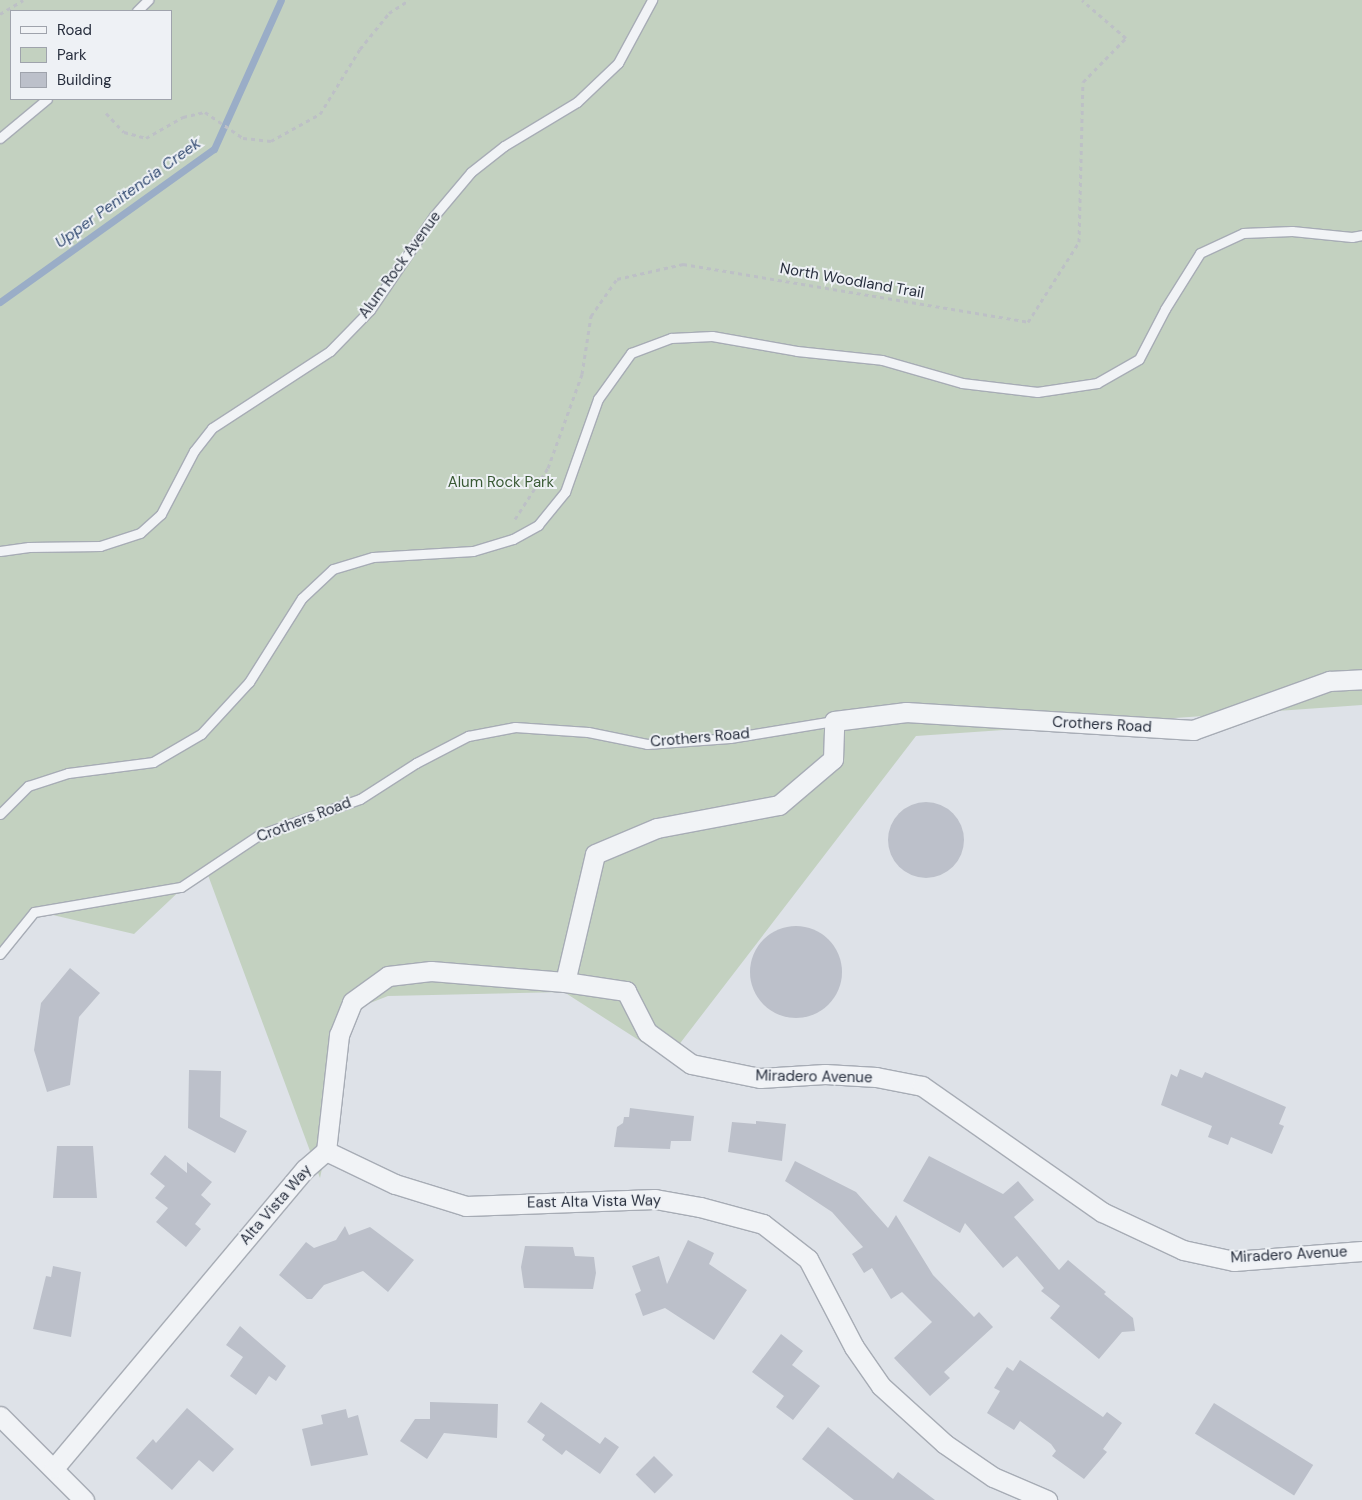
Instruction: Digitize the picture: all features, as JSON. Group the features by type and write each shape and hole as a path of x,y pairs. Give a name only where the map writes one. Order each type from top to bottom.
{"street":[{"name":"Crothers Road","path":"834,721 906,712 1193,730 1329,681 1362,679"},
{"path":"326,1151 339,1035 352,1002 388,976 431,971 565,982 595,854 657,828 779,805 833,759 834,721"},
{"name":"Miradero Avenue","path":"565,982 626,991 647,1032 691,1064 760,1078 825,1074 876,1077 922,1086 1102,1212 1183,1250 1234,1260 1362,1252"},
{"name":"Alta Vista Way","path":"54,1468 305,1168 326,1151"},
{"name":"East Alta Vista Way","path":"326,1151 395,1184 466,1206 655,1199 700,1206 763,1224 808,1259 854,1347 881,1386 945,1444 993,1476 1047,1500"},
{"path":"0,1416 84,1500"}],"lane":[{"path":"138,10 148,0"},
{"name":"Alum Rock Avenue","path":"0,552 29,546 100,546 140,533 161,514 194,451 212,428 330,351 370,310 434,216 471,172 504,146 577,102 618,63 652,0"},
{"path":"0,138 46,100"},
{"path":"0,814 28,786 68,773 152,762 201,734 250,682 302,598 333,569 373,558 473,551 513,539 538,524 565,492 598,399 631,354 671,338 712,336 797,351 882,360 962,383 1037,392 1097,383 1139,359 1164,309 1200,253 1243,232 1292,231 1362,235"},
{"name":"Crothers Road","path":"0,954 34,912 181,887 259,836 360,799 416,763 468,736 515,727 588,732 647,744 730,738 834,721"}],"path":[{"path":"0,14 23,0"},
{"path":"106,113 124,132 146,138 183,117 205,112 243,138 271,141 320,114 360,49 389,13 410,0"},
{"name":"North Woodland Trail","path":"507,526 514,520 548,468 582,374 591,316 617,279 683,264 1028,322 1079,242 1083,82 1126,38 1082,0"}],"green space":[{"name":"Alum Rock Park","path":"0,0 1362,0 1362,705 916,736 668,1059 564,992 388,996 360,1007 349,1040 320,1178 205,867 134,934 40,912 0,953"}],"building":[{"path":"919,802 933,802 947,808 958,819 964,833 961,855 953,867 933,878 919,878 905,872 894,861 888,847 888,833 894,819 905,808"},
{"path":"787,926 805,926 822,933 835,946 842,963 842,981 835,998 822,1011 805,1018 787,1018 770,1011 757,998 750,981 750,963 757,946 770,933"},
{"path":"70,968 100,993 79,1017 70,1085 47,1092 34,1050 41,1003"},
{"path":"1180,1069 1202,1078 1205,1072 1286,1107 1279,1124 1284,1126 1272,1154 1231,1137 1228,1145 1208,1137 1212,1126 1161,1105 1171,1074 1177,1077"},
{"path":"189,1070 221,1071 220,1117 247,1131 235,1153 188,1128"},
{"path":"630,1108 694,1116 691,1141 671,1141 670,1149 614,1147 617,1127 623,1123 624,1117 629,1117"},
{"path":"756,1121 786,1124 782,1161 728,1152 732,1122 756,1124"},
{"path":"57,1146 93,1146 97,1198 53,1198"},
{"path":"165,1155 187,1173 187,1162 212,1182 201,1195 211,1204 195,1224 201,1229 186,1247 156,1222 168,1208 155,1198 165,1186 150,1174"},
{"path":"929,1156 1003,1194 1018,1181 1034,1200 1014,1217 1059,1270 1068,1260 1106,1292 1104,1294 1133,1318 1135,1331 1122,1332 1099,1359 1050,1318 1060,1306 1041,1291 1044,1288 1017,1256 1003,1268 965,1223 960,1233 903,1201"},
{"path":"795,1161 856,1192 888,1228 896,1215 933,1275 974,1317 979,1312 993,1327 944,1372 950,1378 930,1396 894,1358 932,1322 902,1292 891,1299 872,1268 864,1273 852,1254 863,1247 832,1212 785,1181"},
{"path":"345,1226 349,1235 370,1227 414,1260 388,1292 363,1271 324,1285 312,1299 307,1299 279,1275 306,1242 314,1248 336,1240"},
{"path":"688,1240 714,1253 709,1264 747,1290 714,1340 665,1308 643,1316 635,1294 641,1291 632,1266 659,1256 667,1284"},
{"path":"525,1246 573,1247 575,1256 594,1257 596,1273 593,1289 524,1288 521,1267"},
{"path":"53,1266 81,1272 71,1337 33,1329 46,1276 51,1277"},
{"path":"240,1326 286,1366 276,1381 269,1376 256,1395 230,1376 243,1357 226,1345"},
{"path":"781,1334 803,1351 792,1365 820,1386 793,1420 776,1407 784,1396 752,1372"},
{"path":"1020,1360 1103,1417 1107,1412 1122,1423 1103,1449 1107,1452 1084,1479 1052,1456 1056,1451 1051,1444 1020,1421 1014,1430 987,1413 1000,1391 994,1388 1007,1367 1013,1371"},
{"path":"430,1402 498,1404 497,1438 444,1433 427,1459 400,1441 415,1419 430,1419"},
{"path":"541,1402 600,1444 605,1437 619,1447 600,1474 566,1450 562,1455 542,1440 545,1435 527,1422"},
{"path":"1214,1403 1313,1465 1294,1496 1195,1434"},
{"path":"187,1408 234,1449 213,1472 199,1460 172,1490 136,1458 153,1439 156,1443"},
{"path":"346,1409 348,1418 358,1415 368,1455 311,1466 302,1429 323,1424 321,1415"},
{"path":"828,1427 893,1479 898,1472 935,1500 854,1500 802,1459"},
{"path":"654,1456 673,1475 655,1493 636,1474"}],"waterway":[{"name":"Upper Penitencia Creek","path":"0,302 214,149 281,0"}]}
